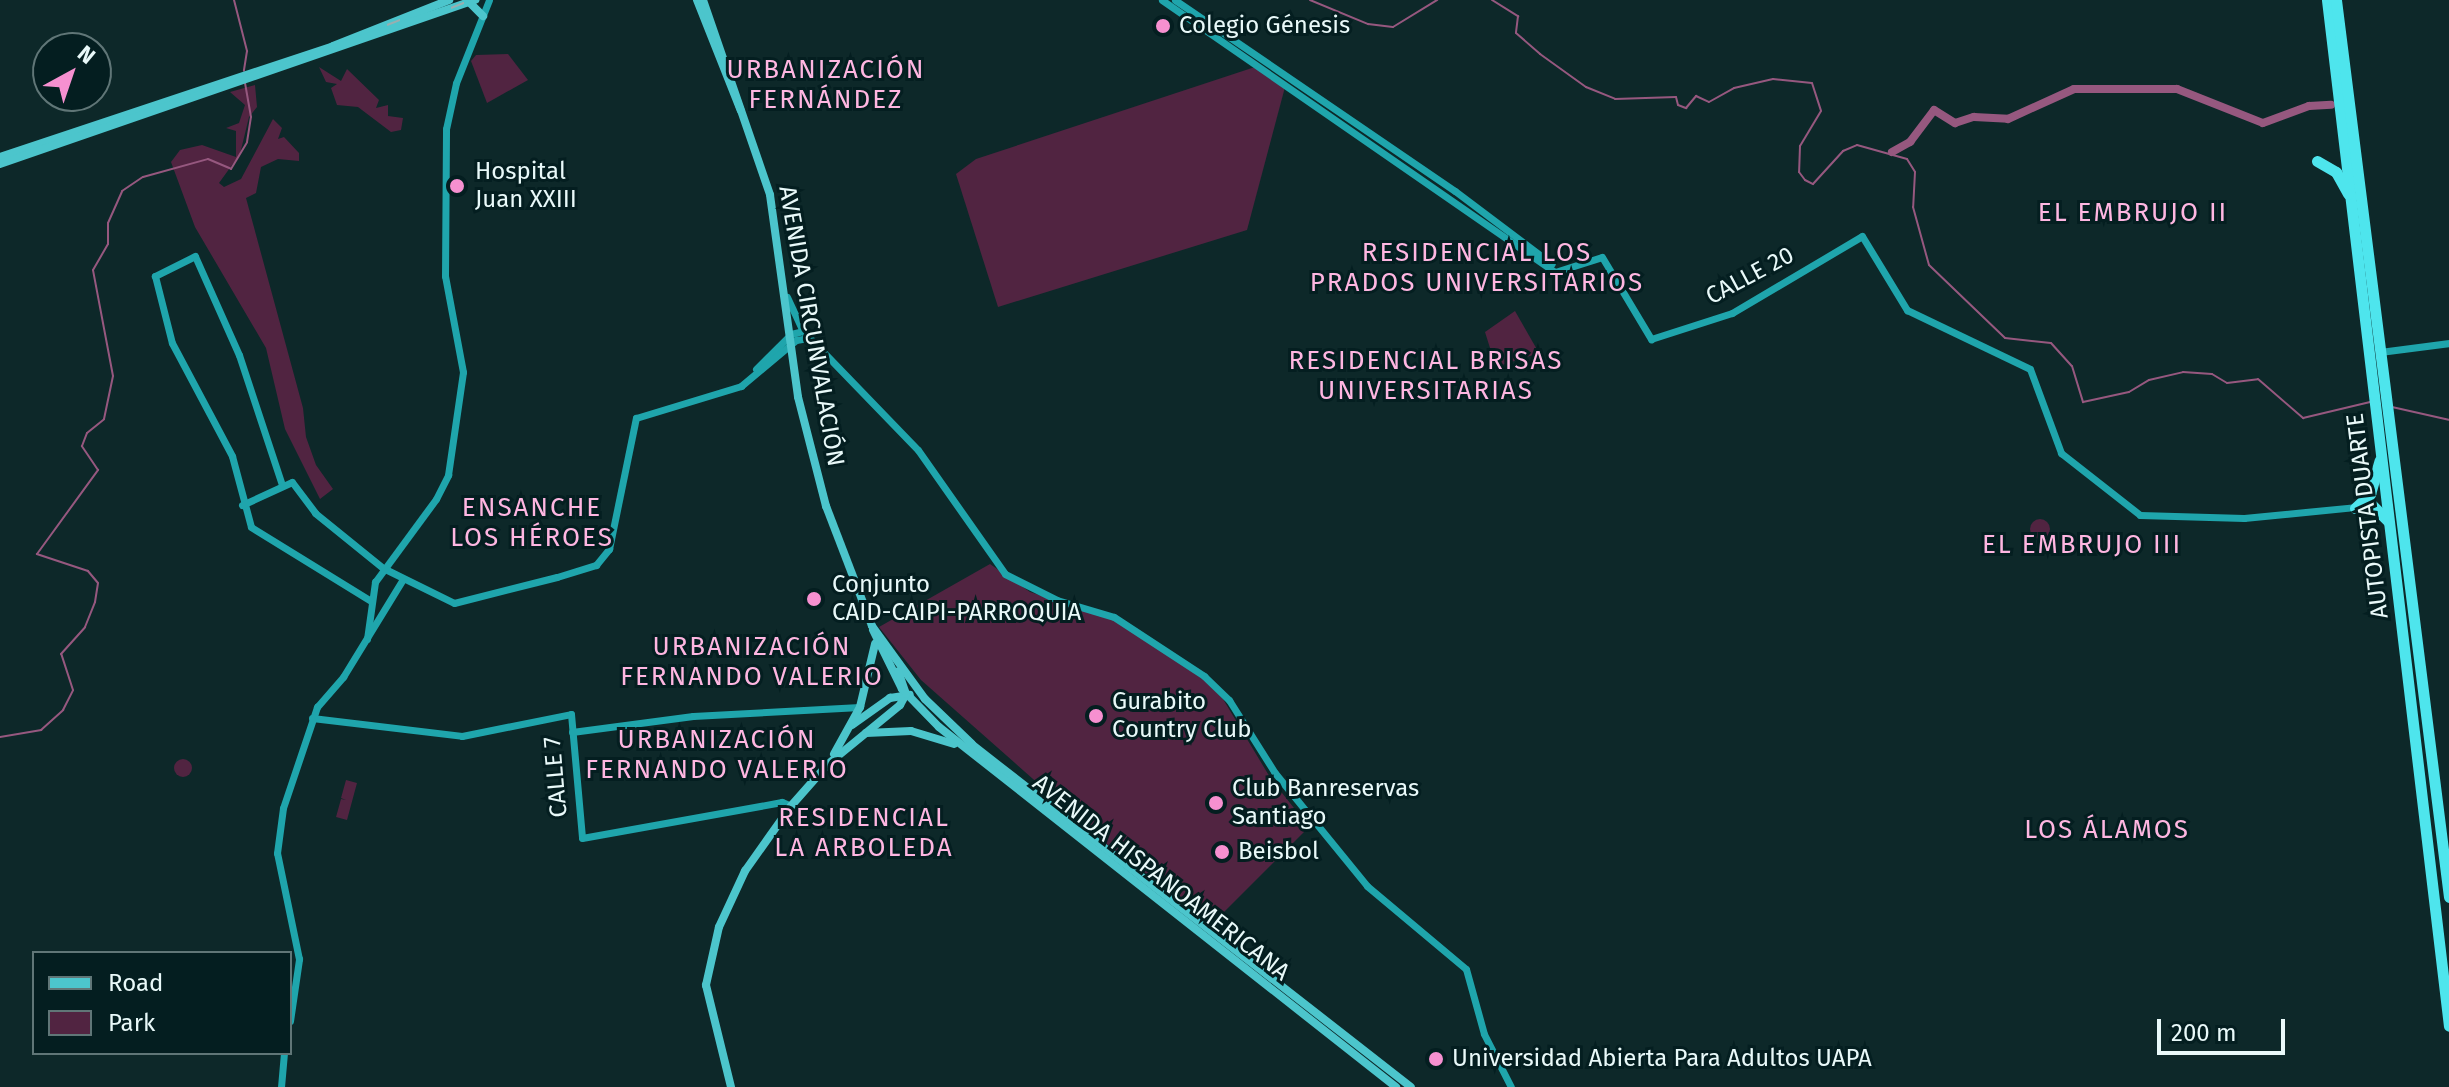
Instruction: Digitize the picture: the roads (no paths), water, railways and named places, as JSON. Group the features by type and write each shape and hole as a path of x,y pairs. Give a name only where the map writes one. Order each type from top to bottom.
{"highway":[{"name":"AUTOPISTA DUARTE","path":"2327,0 2330,46 2351,203 2375,353"},
{"name":"AUTOPISTA DUARTE","path":"2336,0 2392,496 2437,832 2449,897"},
{"path":"2317,161 2336,172 2351,203"},
{"name":"AUTOPISTA DUARTE","path":"2383,417 2381,443 2392,496 2391,528 2423,788 2437,832 2449,1026"},
{"path":"2355,508 2375,483 2381,443"},
{"path":"2369,502 2384,512 2391,528"}],"main road":[{"path":"266,72 449,0"},
{"name":"AVENIDA CIRCUNVALACIÓN","path":"700,0 734,105 741,112 770,195 787,297 793,360 821,490 872,626 925,699 971,748"},
{"path":"0,164 472,1 483,16"},
{"path":"0,157 230,84"},
{"path":"780,354 793,360"},
{"name":"AVENIDA HISPANOAMERICANA","path":"872,626 875,639 906,694 1396,1087"},
{"name":"AVENIDA HISPANOAMERICANA","path":"872,626 903,679 906,694"},
{"path":"828,764 863,710 873,669 875,639"},
{"path":"863,710 906,694"},
{"path":"880,728 906,694"},
{"path":"863,710 880,728"},
{"path":"731,1087 708,1008 709,959 745,871 791,806 828,764 865,733 880,728 926,733 971,748"},
{"name":"AVENIDA HISPANOAMERICANA","path":"971,748 1411,1087"}],"street":[{"path":"374,620 371,601 383,568 436,499 449,466 463,372 445,276 446,129 456,83 489,0"},
{"path":"1162,0 1557,271"},
{"path":"1175,0 1455,191 1557,271"},
{"name":"CALLE 20","path":"1557,271 1602,257 1651,339 1732,313 1862,236 1907,310 2030,369 2061,453 2140,515 2244,518 2355,508"},
{"path":"282,485 239,355 192,258 153,277 172,343 232,456 242,505 251,527 371,601"},
{"path":"787,297 803,331 918,450 1005,574 1049,597 1114,617 1204,676 1229,700 1275,773 1367,886 1466,969 1474,982 1484,1034 1511,1087"},
{"path":"741,386 803,331"},
{"path":"242,505 292,482 315,513 383,568 454,603 596,565 609,549 636,418 741,386 780,354 791,339"},
{"path":"791,339 810,339"},
{"path":"2375,353 2449,343"},
{"path":"2355,508 2392,496"},
{"path":"292,1007 299,959 279,871 277,831 312,718 367,639 374,620 403,579"},
{"path":"572,732 693,716 863,710"},
{"name":"CALLE 7","path":"312,718 462,736 571,714 582,838 782,802 791,806"},
{"path":"281,1087 284,1055"}],"waterway":[{"path":"234,0 247,51 244,71"},
{"path":"1310,0 1368,24 1393,27 1437,0"},
{"path":"1492,0 1518,16 1516,33 1540,54 1586,87 1615,99 1676,97 1678,105 1686,108 1696,96 1709,102 1734,88 1773,79 1812,83 1821,111 1800,146 1799,172 1805,180 1813,184 1843,151 1857,145 1907,159 1915,172 1913,207 1929,265 2005,338 2051,343 2072,366 2083,402 2129,392 2149,380 2183,372 2212,374 2227,383 2258,379 2303,418 2370,402"},
{"path":"0,737 41,730 63,710 73,690 61,654 85,627 95,602 98,583 88,571 37,554 98,470 82,446 87,433 104,419 113,376 93,270 108,244 108,223 122,191 143,177 208,159 231,169 247,142 251,117 245,82"},
{"path":"1892,152 1910,142 1934,110 1955,123 1974,117 2008,119 2074,89 2177,89 2263,123 2309,106 2331,105"},
{"path":"2392,407 2449,420"}],"railway":[{"path":"451,8 471,0"},
{"path":"387,25 403,19"}],"place":[{"name":"Colegio Génesis","path":"1163,26"},
{"name":"Hospital Juan XXIII","path":"457,186"},
{"name":"Conjunto CAID-CAIPI-PARROQUIA","path":"814,599"},
{"name":"Gurabito Country Club","path":"1096,716"},
{"name":"Club Banreservas Santiago","path":"1216,803"},
{"name":"Beisbol","path":"1222,852"},
{"name":"Universidad Abierta Para Adultos UAPA","path":"1436,1059"}],"district":[{"name":"URBANIZACIÓN FERNÁNDEZ","path":"826,85"},
{"name":"EL EMBRUJO II","path":"2133,213"},
{"name":"RESIDENCIAL LOS PRADOS UNIVERSITARIOS","path":"1477,268"},
{"name":"RESIDENCIAL BRISAS UNIVERSITARIAS","path":"1426,376"},
{"name":"ENSANCHE LOS HÉROES","path":"532,523"},
{"name":"EL EMBRUJO III","path":"2082,545"},
{"name":"URBANIZACIÓN FERNANDO VALERIO","path":"752,662"},
{"name":"URBANIZACIÓN FERNANDO VALERIO","path":"717,755"},
{"name":"LOS ÁLAMOS","path":"2107,830"},
{"name":"RESIDENCIAL LA ARBOLEDA","path":"864,833"}]}
